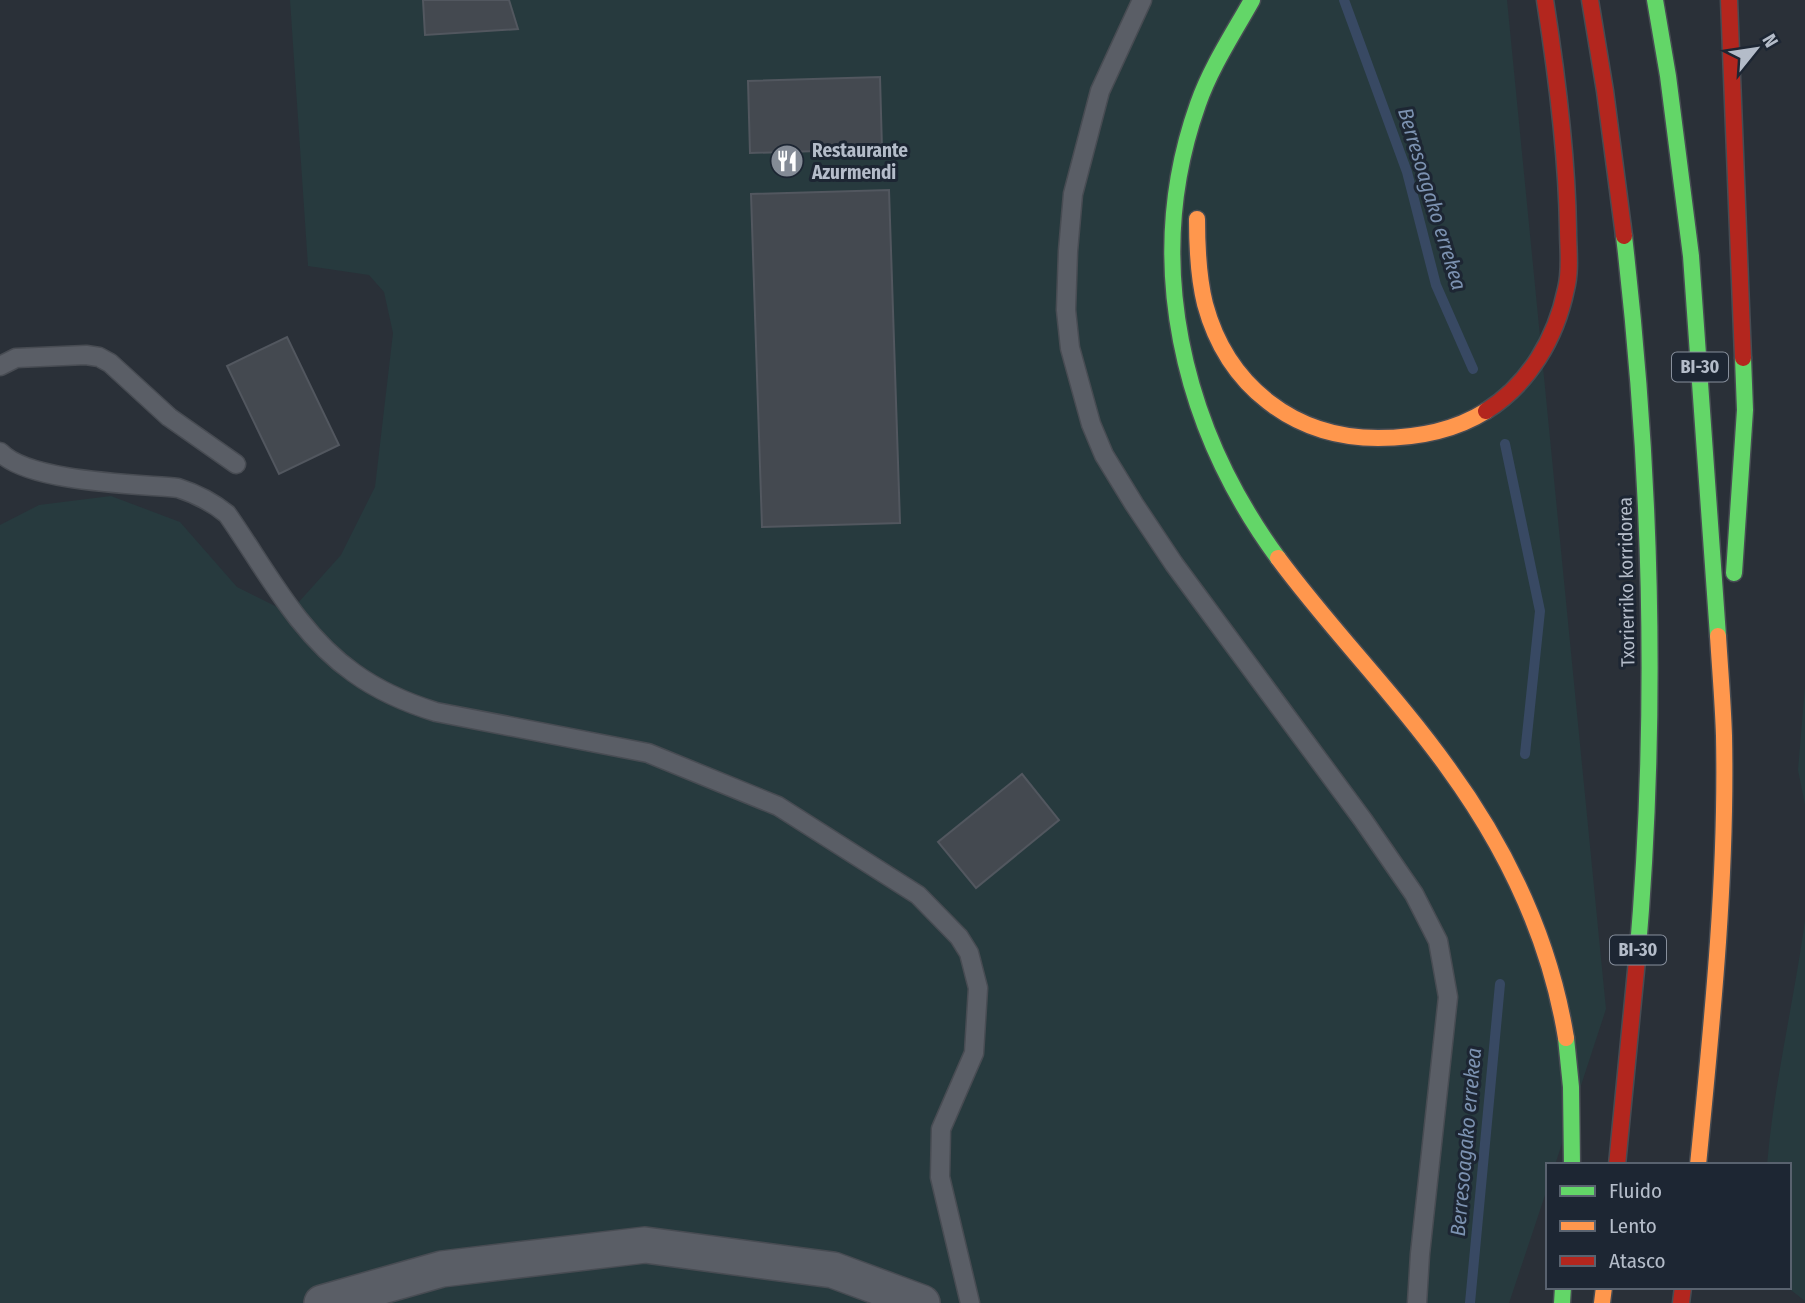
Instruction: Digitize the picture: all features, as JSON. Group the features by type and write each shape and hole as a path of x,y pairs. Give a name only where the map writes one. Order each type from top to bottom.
{"highway":[{"path":"1252,0 1226,44 1195,113 1181,159 1170,233 1175,313 1182,355 1200,418 1229,482 1272,551 1452,774 1488,828 1516,879 1541,940 1559,1005 1571,1084 1572,1163"},
{"path":"1196,200 1197,261 1203,301 1213,329 1226,353 1248,383 1276,408 1301,423 1340,435 1379,438 1421,435 1458,426 1483,414 1513,390 1546,346 1567,288 1568,211 1545,0"},
{"name":"Txorierriko korridorea","path":"1590,0 1605,85 1627,262 1641,421 1650,571 1649,734 1642,909 1617,1163"},
{"name":"BI-30","path":"1655,0 1668,76 1690,256 1704,417 1724,736 1722,840 1713,1008 1698,1163"},
{"path":"1724,736 1745,410 1729,0"},
{"path":"1207,131 1226,44"}],"street":[{"path":"322,1303 442,1269 645,1245 833,1270 922,1303"}],"lane":[{"path":"1142,0 1100,90 1073,194 1066,310 1070,348 1091,424 1104,455 1128,494 1174,564 1363,820 1414,894 1438,941 1448,997 1417,1303"},
{"path":"0,366 16,358 86,355 99,357 111,364 169,417 236,464"},
{"path":"0,452 13,463 46,474 178,488 212,502 226,513 307,630 352,673 388,694 436,712 648,753 778,806 918,895 959,937 969,953 978,988 974,1053 941,1129 940,1177 970,1303"}],"green space":[{"path":"290,0 1507,0 1606,1009 1556,1163 1546,1163 1546,1192 1509,1303 0,1303 0,525 39,505 111,496 180,522 237,587 289,613 341,555 375,487 393,333 384,292 369,275 308,266"},
{"path":"1805,686 1805,805 1798,770"},
{"path":"1805,920 1805,1301 1790,1289 1791,1163 1767,1163 1774,1103"}],"building":[{"path":"423,0 509,0 518,29 425,35"},
{"path":"880,77 882,149 750,153 748,81"},
{"path":"889,190 900,523 762,527 751,194"},
{"path":"287,337 339,445 279,474 227,366"},
{"path":"1022,774 1059,820 976,888 938,842"}],"waterway":[{"name":"Berresoagako errekea","path":"1344,0 1407,172 1436,285 1473,369"},
{"name":"Berresoagako errekea","path":"1505,444 1540,611 1525,754"},
{"name":"Berresoagako errekea","path":"1470,1303 1500,984"}],"traffic: fast":[{"path":"1252,0 1203,90 1181,163 1173,223 1173,282 1181,341 1196,398 1217,454 1245,507 1278,558"},
{"path":"1655,0 1668,76 1691,256 1718,636"},
{"path":"1624,236 1641,416 1649,598 1648,779 1637,960"},
{"path":"1734,573 1745,410 1743,358"},
{"path":"1566,1038 1571,1087 1572,1163"},
{"path":"1562,1303 1563,1289"}],"traffic: slow":[{"path":"1197,219 1201,283 1215,333 1230,360 1247,382 1268,402 1319,429 1347,436 1378,438 1434,432 1461,424 1486,411"},
{"path":"1278,558 1428,741 1489,831 1507,863 1537,931 1559,1002 1566,1038"},
{"path":"1698,1163 1717,951 1723,843 1724,736 1718,636"},
{"path":"1602,1303 1604,1289"}],"traffic: jam":[{"path":"1486,411 1515,387 1538,358 1555,325 1568,282 1563,143 1545,0"},
{"path":"1590,0 1624,236"},
{"path":"1729,0 1743,358"},
{"path":"1617,1163 1637,960"},
{"path":"1681,1303 1683,1289"}],"place":[{"name":"Restaurante Azurmendi","path":"787,161"}]}
